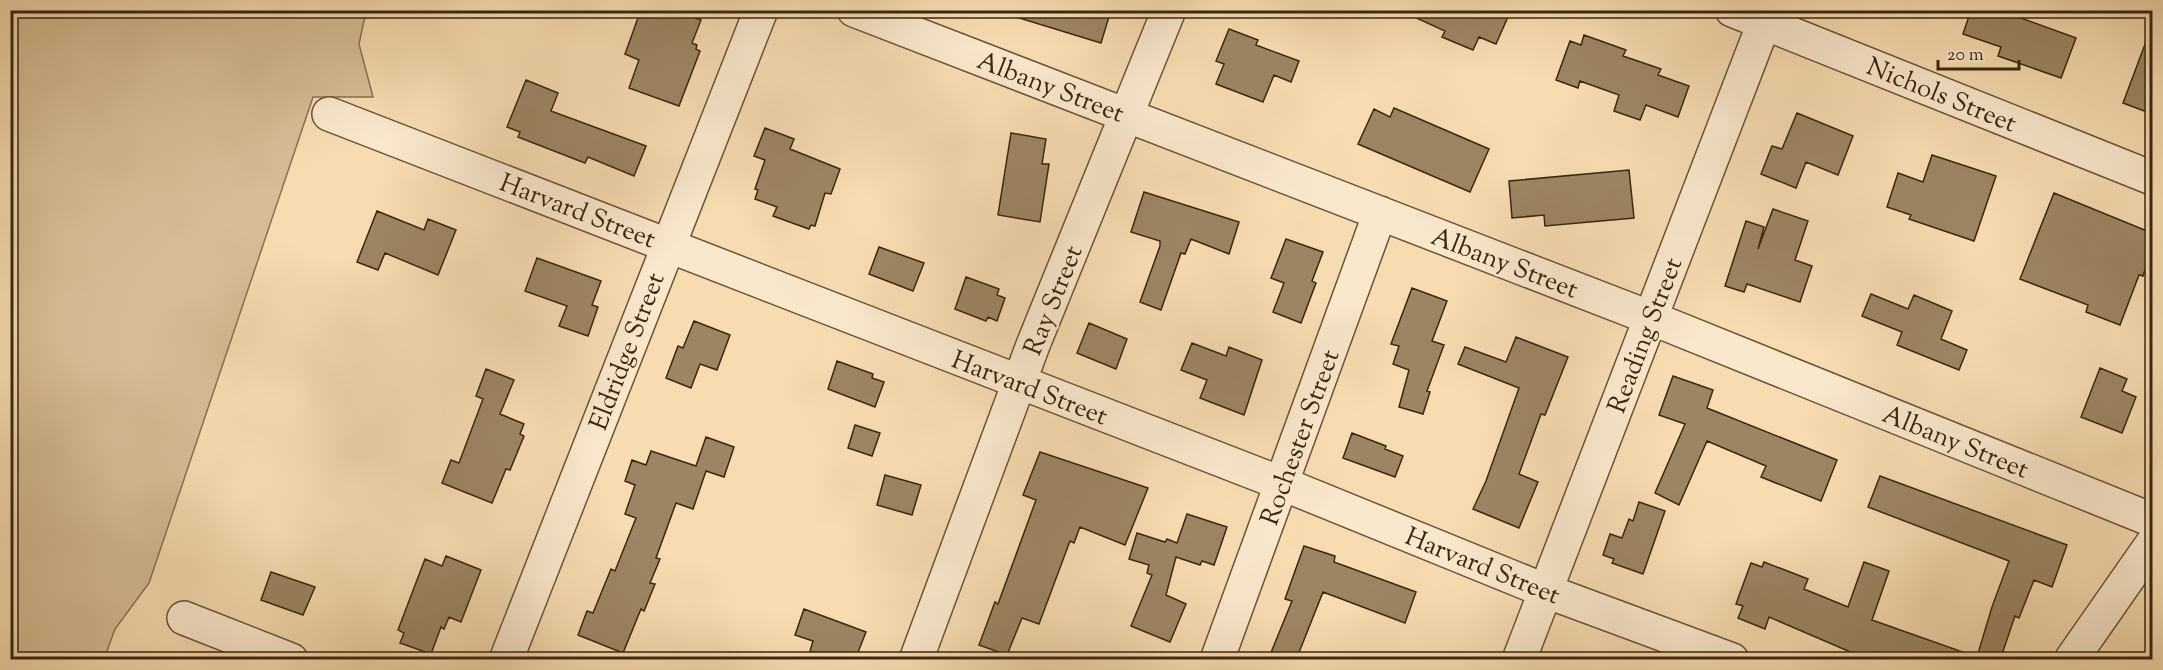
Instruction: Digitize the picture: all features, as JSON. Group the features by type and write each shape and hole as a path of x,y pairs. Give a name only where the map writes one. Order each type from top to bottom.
{"street":[{"name":"Eldridge Street","path":"506,660 761,10"},
{"name":"Albany Street","path":"854,10 1651,318 2152,520"},
{"name":"Ray Street","path":"916,660 1019,383 1169,10"},
{"name":"Nichols Street","path":"1732,10 1767,17 2152,178"},
{"name":"Reading Street","path":"1519,660 1767,17"},
{"name":"Harvard Street","path":"329,114 1019,383 1283,483 1546,591 1732,660"},
{"name":"Rochester Street","path":"1217,660 1380,213"},
{"path":"2071,660 2152,544"},
{"path":"184,618 291,660"}],"shaded area":[{"path":"10,11 366,11 359,44 373,97 313,97 149,583 115,629 104,659 11,659"}],"building":[{"path":"649,10 673,10 701,20 692,43 697,45 696,49 700,51 679,106 629,88 639,60 625,54 639,15 646,18"},
{"path":"1013,10 1111,10 1101,43 1013,16"},
{"path":"1399,10 1511,10 1496,44 1479,37 1473,50 1442,37 1445,31"},
{"path":"1971,10 1999,10 2076,38 2061,78 1998,56 2001,47 1963,34"},
{"path":"1229,29 1258,40 1256,45 1299,61 1291,82 1274,75 1263,102 1216,84 1224,64 1216,61"},
{"path":"2150,31 2152,32 2152,114 2123,103"},
{"path":"1584,35 1626,50 1623,56 1661,69 1658,75 1689,86 1678,117 1646,105 1640,120 1614,111 1619,95 1580,81 1578,88 1556,80 1570,41 1581,45"},
{"path":"526,80 558,93 551,111 646,146 634,176 588,157 585,163 518,137 520,132 507,127"},
{"path":"1394,108 1489,149 1470,192 1358,144 1374,109 1390,117"},
{"path":"1797,113 1853,136 1838,175 1806,162 1796,188 1761,174 1772,146 1782,149"},
{"path":"765,128 794,139 790,149 840,169 831,194 825,193 815,226 811,225 809,229 773,216 777,207 755,199 758,190 755,189 765,160 754,156"},
{"path":"1011,133 1046,139 1042,164 1049,164 1040,222 998,215"},
{"path":"1932,155 1996,176 1974,241 1909,219 1911,215 1887,207 1898,173 1923,182"},
{"path":"1629,170 1634,218 1545,226 1544,215 1512,218 1509,181"},
{"path":"1144,192 1239,222 1229,254 1191,239 1185,254 1181,253 1161,310 1140,302 1160,246 1160,241 1131,232"},
{"path":"2054,193 2152,233 2152,250 2143,276 2139,275 2120,325 2086,312 2088,305 2020,279"},
{"path":"1773,209 1808,221 1795,260 1812,266 1800,302 1747,284 1744,292 1725,286 1746,221 1764,227 1758,249"},
{"path":"377,211 424,230 428,219 456,230 438,275 385,253 378,270 357,262"},
{"path":"1286,239 1323,252 1312,281 1316,283 1301,323 1273,312 1284,283 1271,278"},
{"path":"879,247 924,263 913,291 869,274"},
{"path":"537,258 601,281 592,305 598,307 588,336 559,326 567,306 525,291"},
{"path":"966,277 999,289 997,295 1005,298 997,321 988,317 986,321 955,309"},
{"path":"1412,288 1447,301 1432,341 1444,345 1427,391 1430,392 1423,414 1399,407 1409,370 1393,364 1399,346 1391,344"},
{"path":"1871,294 1908,309 1914,295 1952,311 1941,339 1967,350 1959,370 1897,345 1902,332 1862,316"},
{"path":"694,321 730,335 717,370 700,364 691,388 666,378 678,346 683,348"},
{"path":"1089,323 1127,339 1116,369 1077,353"},
{"path":"1516,337 1568,357 1545,415 1541,414 1519,474 1538,482 1519,528 1473,509 1486,481 1519,388 1458,364 1465,347 1506,362"},
{"path":"1192,343 1226,356 1229,347 1262,360 1244,415 1200,398 1207,380 1181,370"},
{"path":"837,361 873,374 872,378 884,382 875,407 828,389"},
{"path":"2100,368 2127,379 2122,391 2136,397 2122,433 2081,417"},
{"path":"486,369 514,380 500,414 524,424 520,434 524,436 510,470 506,469 492,503 442,483 451,460 459,463 483,399 476,396"},
{"path":"1673,376 1713,390 1707,408 1837,460 1821,501 1761,477 1766,466 1707,441 1679,505 1655,493 1685,424 1659,415"},
{"path":"855,425 880,433 872,456 848,448"},
{"path":"1352,433 1386,446 1385,449 1403,456 1395,477 1343,458"},
{"path":"706,437 734,447 724,477 706,471 693,509 676,503 656,558 660,559 650,583 655,584 644,611 641,609 623,653 578,635 587,611 593,613 611,569 615,571 636,518 625,514 635,485 625,481 632,460 646,465 651,451 696,466"},
{"path":"1040,452 1148,488 1125,545 1080,527 1074,543 1070,541 1039,624 1022,618 1007,655 979,645 995,602 998,604 1036,500 1023,495"},
{"path":"885,475 921,485 912,515 877,505"},
{"path":"1880,476 2067,545 2052,587 2034,580 2019,618 2015,616 2000,660 1976,660 2009,561 1868,507"},
{"path":"1639,502 1665,511 1643,574 1612,563 1614,559 1603,555 1610,534 1622,538 1629,519 1633,521"},
{"path":"1187,514 1227,527 1214,565 1202,561 1200,565 1176,557 1166,595 1186,604 1170,642 1131,626 1152,575 1147,573 1149,565 1129,559 1137,533 1165,542 1167,539 1177,543"},
{"path":"1304,546 1335,556 1334,562 1416,592 1405,623 1323,592 1296,660 1268,660 1292,601 1285,599"},
{"path":"446,556 481,570 461,622 449,617 444,629 441,627 431,654 400,643 404,633 398,630 425,559 442,566"},
{"path":"1764,562 1808,579 1804,589 1848,607 1864,562 1889,571 1872,620 1974,656 1974,660 1869,660 1769,617 1765,629 1738,618 1743,606 1736,604 1751,563 1762,567"},
{"path":"271,572 315,587 303,615 261,600"},
{"path":"804,609 866,632 855,660 833,660 810,651 813,641 795,635"}]}
